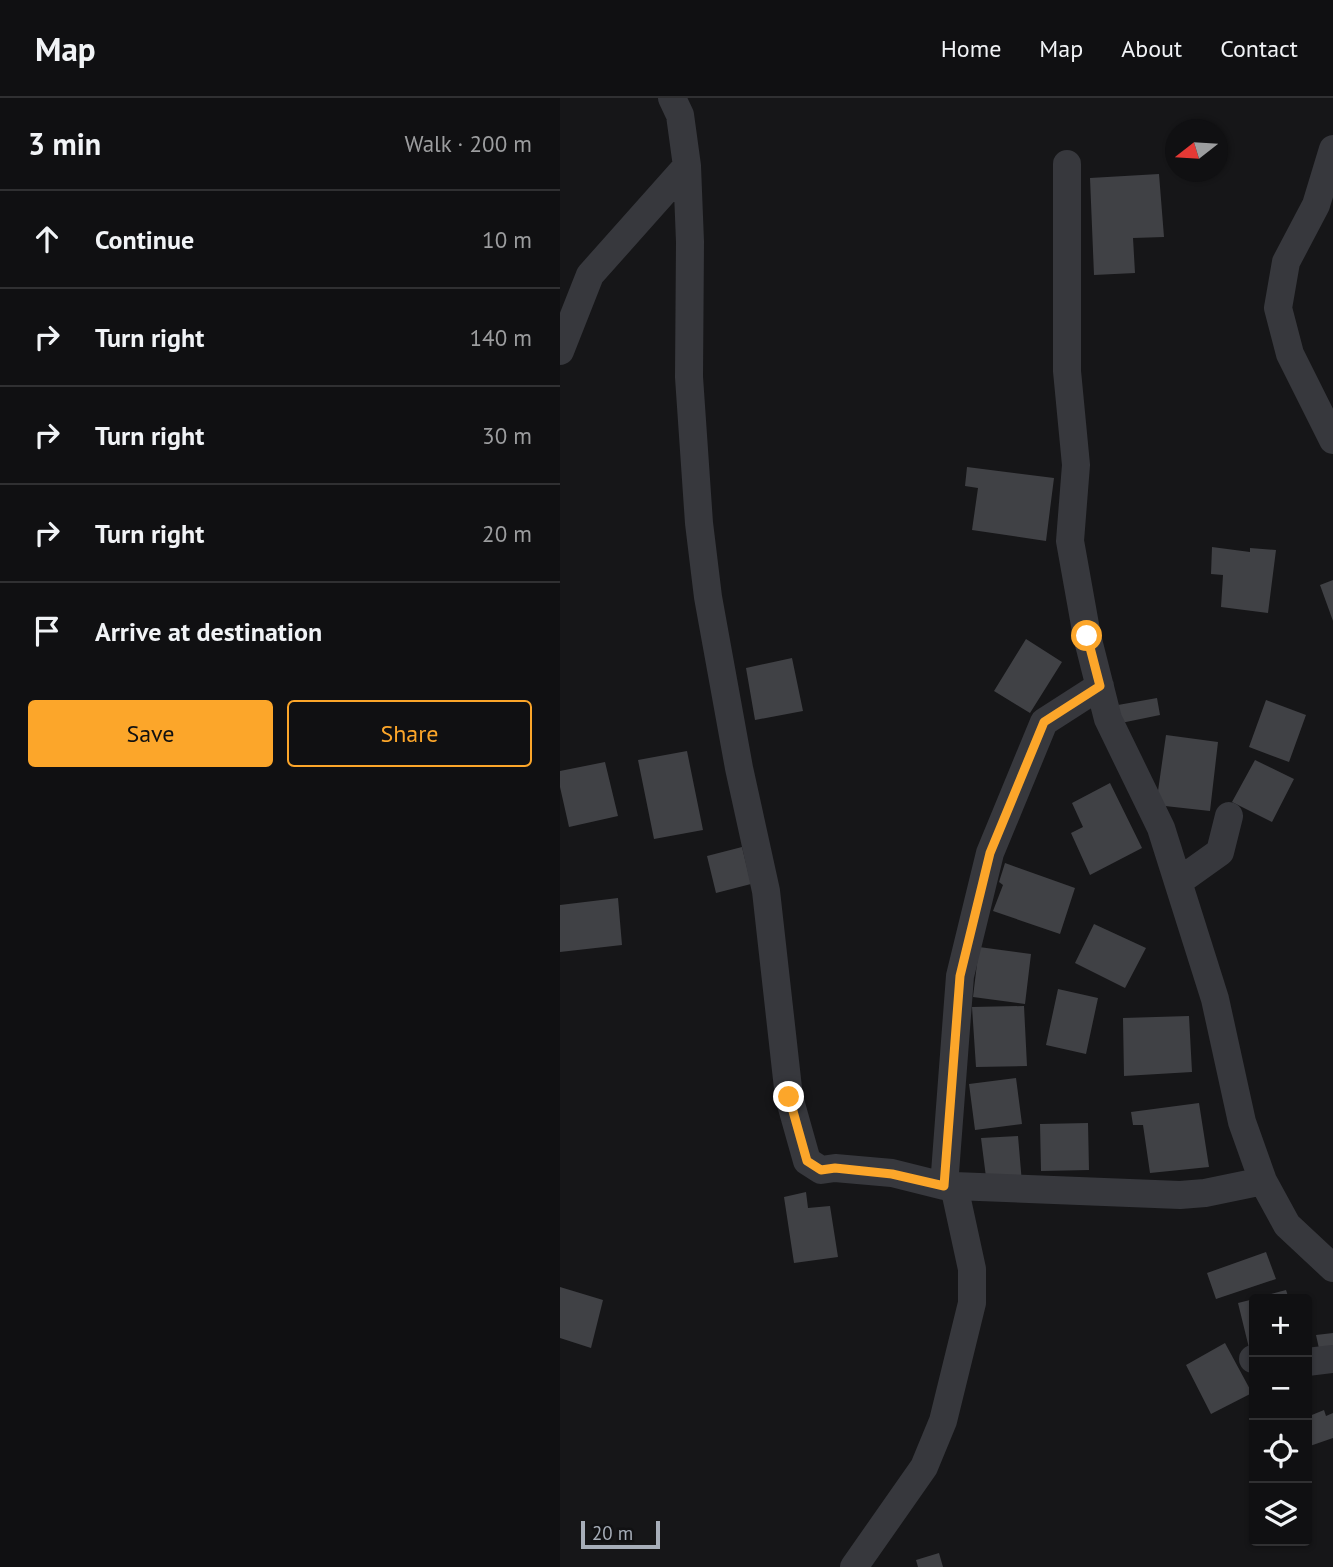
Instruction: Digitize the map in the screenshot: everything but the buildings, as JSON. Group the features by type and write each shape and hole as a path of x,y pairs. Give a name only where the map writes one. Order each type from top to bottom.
{"street":[{"path":"672,98 680,115 687,166 690,242 689,377 699,523 708,597 766,891 789,1097 807,1161 821,1170 835,1168 892,1174 949,1186 1180,1195 1263,1181"},
{"path":"1333,149 1316,205 1286,262 1278,308 1290,354 1333,440"},
{"path":"1067,164 1067,371 1076,465 1070,541 1087,636 1108,719 1161,828 1215,999 1242,1122 1263,1181 1287,1225 1333,1268"},
{"path":"560,351 590,275 687,166"},
{"path":"854,1567 924,1467 943,1420 972,1303 972,1269 949,1186 960,976 990,853 1044,722 1100,686"},
{"path":"1178,882 1220,852 1228,816"},
{"path":"1312,1361 1333,1359"}],"route":[{"path":"789,1097 807,1161 821,1170 835,1168 892,1174 944,1186 960,976 990,853 1044,722 1100,686 1087,636"}]}
